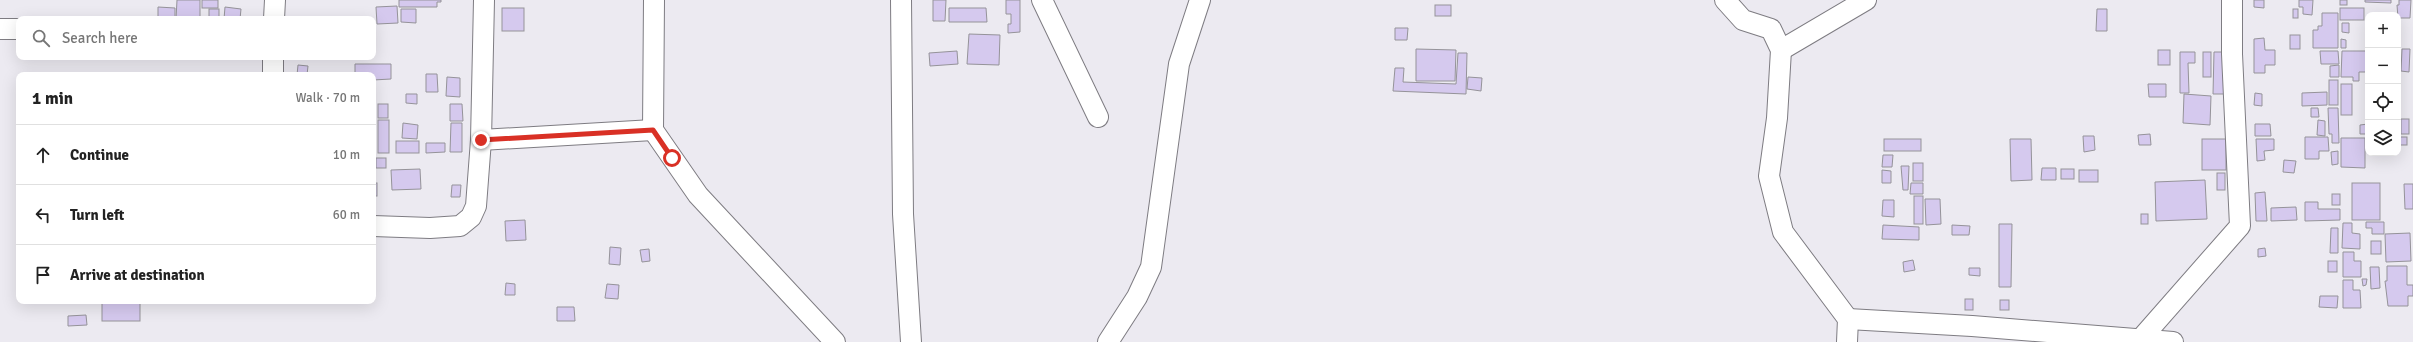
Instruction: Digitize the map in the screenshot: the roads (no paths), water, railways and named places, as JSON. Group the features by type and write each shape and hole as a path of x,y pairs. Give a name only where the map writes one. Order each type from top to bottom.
{"street":[{"path":"274,16 275,0"},
{"path":"376,226 430,228 460,226 471,217 476,206 481,140 484,0"},
{"path":"654,0 653,130 698,195 835,342"},
{"path":"901,0 903,214 911,342"},
{"path":"1042,0 1098,117"},
{"path":"1108,342 1137,297 1150,267 1179,64 1200,0"},
{"path":"1725,0 1744,20 1771,29 1781,50 1777,118 1769,176 1783,232 1848,320 1847,342"},
{"path":"1781,50 1866,0"},
{"path":"2139,341 2240,226 2232,54 2232,0"},
{"path":"0,28 16,29"},
{"path":"273,60 273,72"},
{"path":"481,140 653,130"},
{"path":"1848,320 1972,326 2139,341 2173,342"}]}
